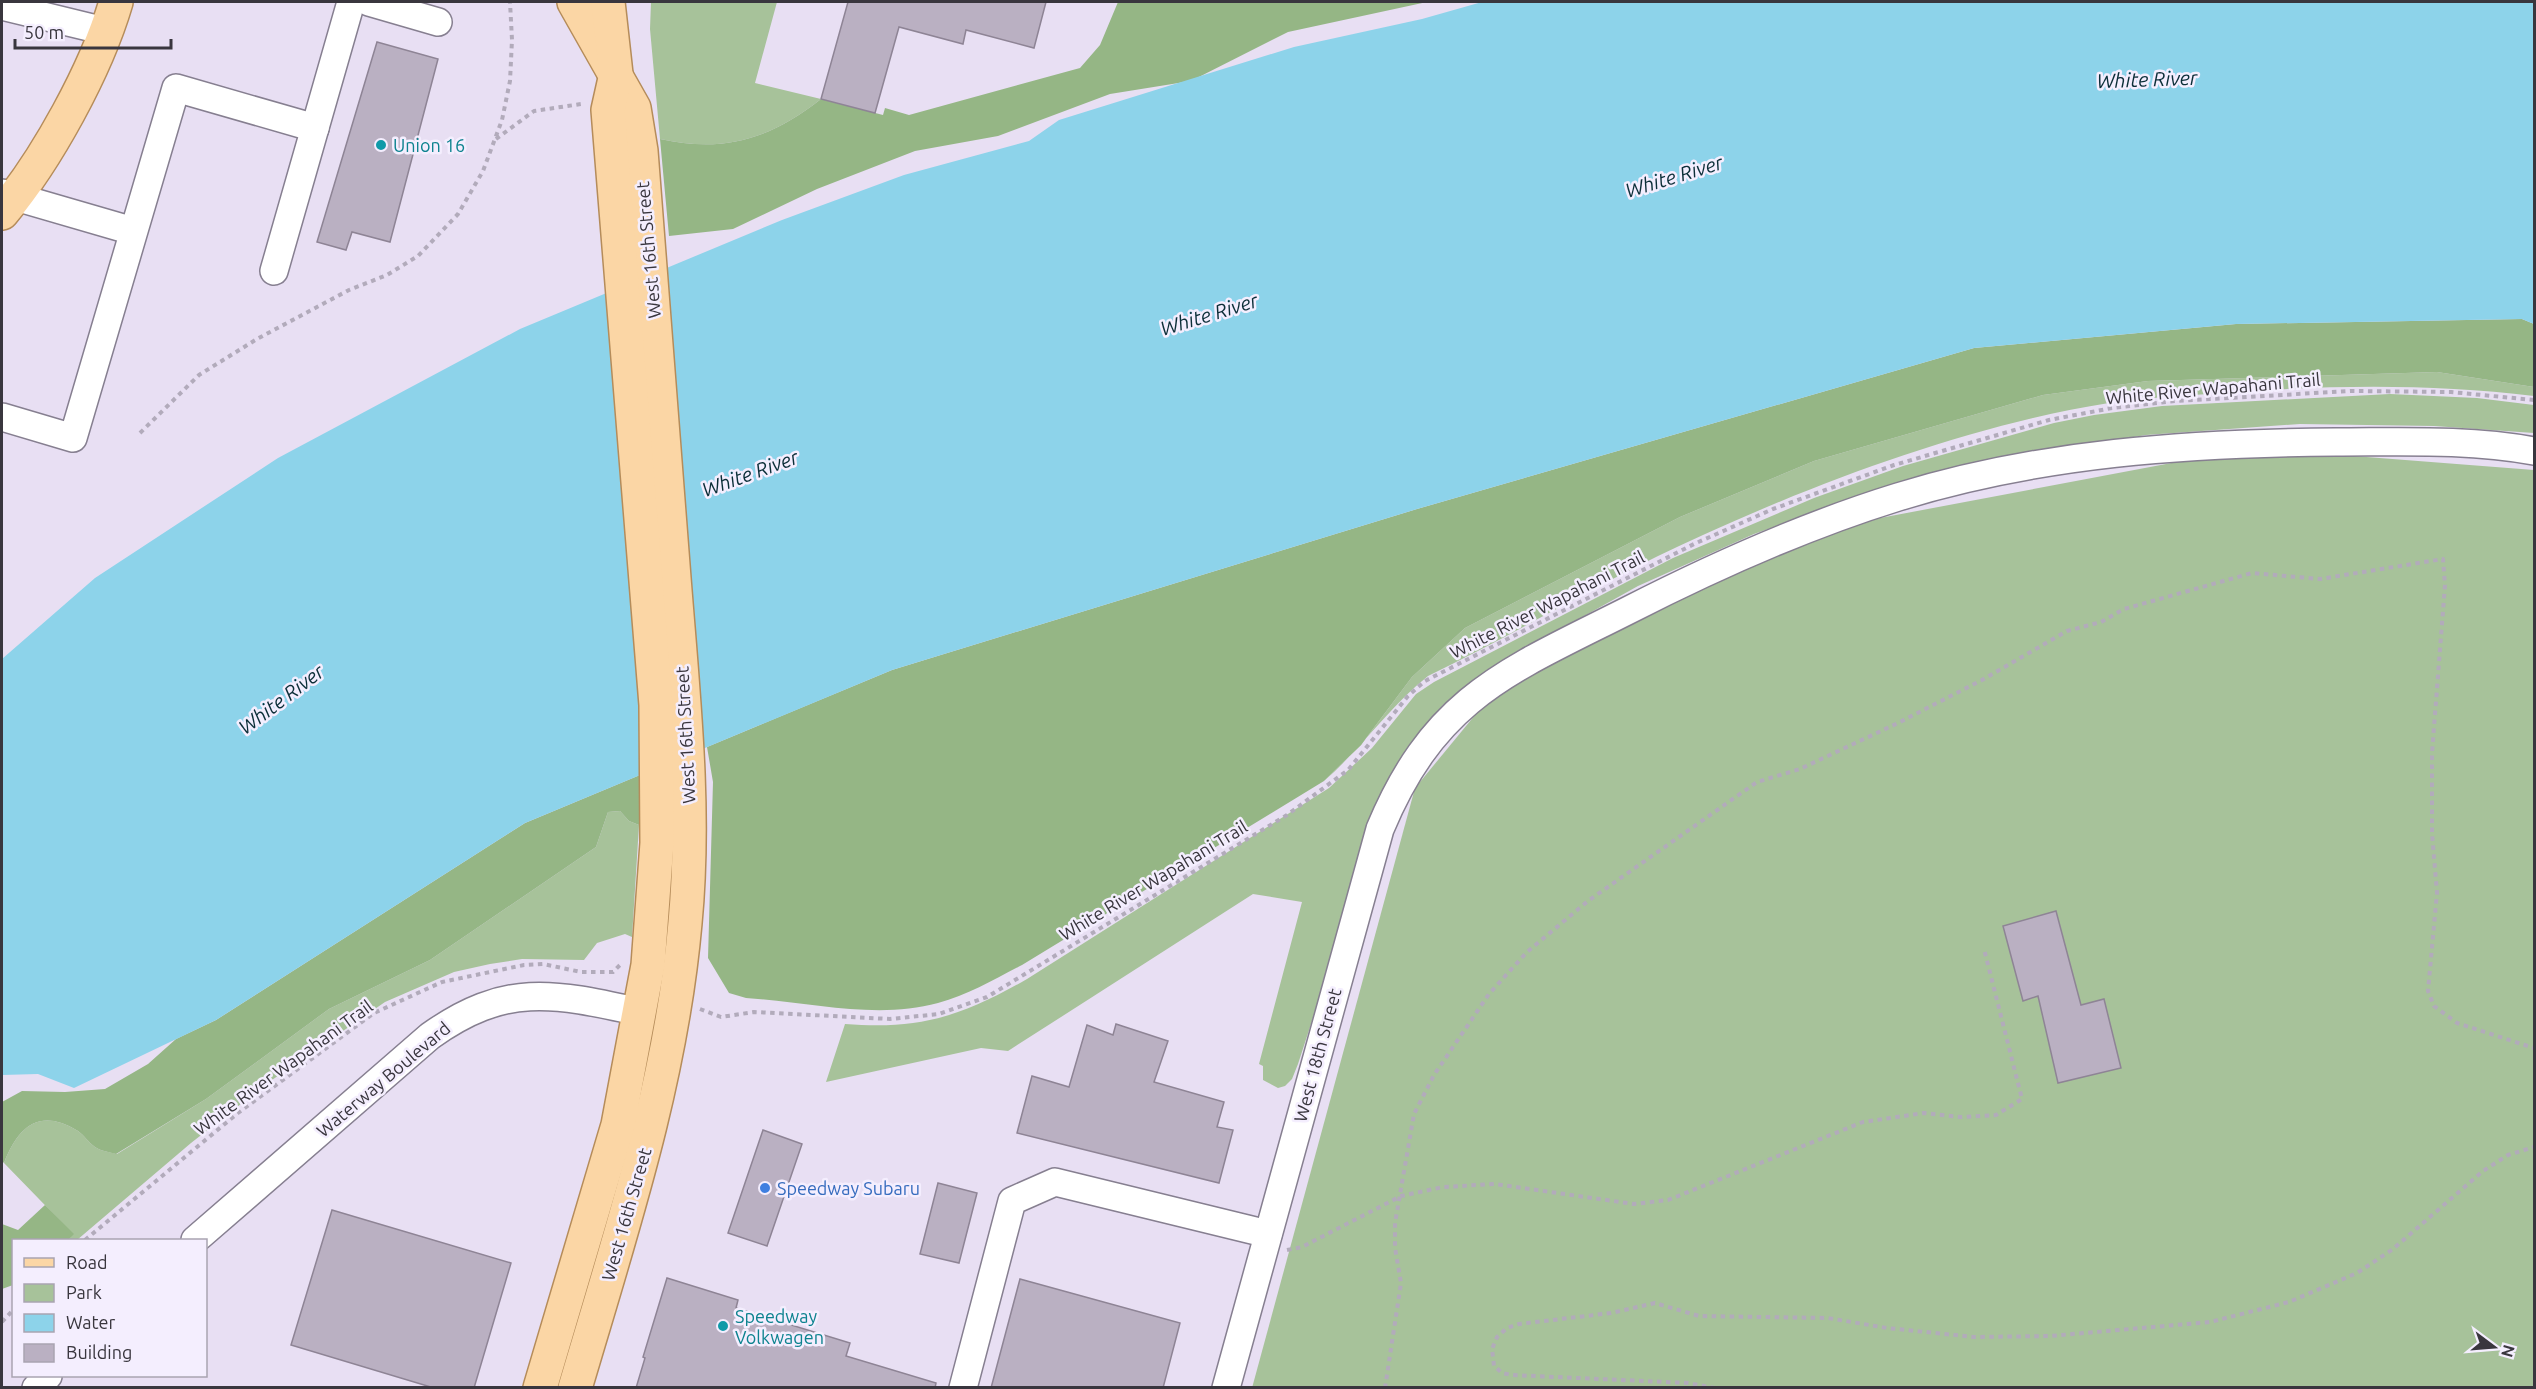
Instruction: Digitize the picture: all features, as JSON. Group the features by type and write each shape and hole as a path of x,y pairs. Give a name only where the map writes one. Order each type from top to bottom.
{"main road":[{"path":"574,2 616,74"},
{"name":"West 16th Street","path":"540,1388 618,1125 648,965 657,843 656,705 626,153 634,108 616,74 608,2"},
{"path":"616,74 633,2"},
{"path":"6,202 80,88 110,16"},
{"name":"West 16th Street","path":"575,1388 650,1133 672,1028 679,981 690,846 684,703 626,153"}],"street":[{"path":"274,271 351,2"},
{"path":"369,2 438,22"},
{"path":"2,6 110,16"},
{"path":"2,417 73,438 176,88 315,128"},
{"path":"6,202 133,231"},
{"name":"West 18th Street","path":"1226,1388 1380,829 1406,774 1436,734 1462,705 1503,675 1694,576 1774,540 1902,496 1967,478 2102,455 2238,442 2463,442 2535,451"},
{"name":"Waterway Boulevard","path":"196,1239 430,1036 462,1014 499,1000 538,995 569,997 639,1011"},
{"path":"963,1388 1012,1202 1055,1182 1265,1244"}],"path":[{"path":"140,433 199,375 257,339 349,290 387,275 418,256 458,214 483,171 495,140 510,81 512,40 510,2"},
{"path":"495,140 534,111 581,104"},
{"name":"White River Wapahani Trail","path":"693,1006 721,1017 754,1012 890,1019 939,1014 987,997 1287,815 1348,770 1408,696 1425,681 1694,544 1829,486 2049,420 2112,408 2175,401 2351,391 2409,391 2535,400"},
{"path":"1385,1388 1401,1283 1395,1248 1395,1223 1414,1114 1434,1075 1489,994 1527,952 1588,901 1757,782 1800,769 1898,723 1982,680 2067,631 2101,622 2124,609 2252,573 2320,579 2443,559 2445,585 2432,753 2436,925 2427,978 2428,991 2434,1006 2457,1023 2535,1048"},
{"path":"1265,1244 1302,1247 1401,1196 1443,1187 1495,1184 1634,1204 1668,1200 1863,1122 1924,1113 1961,1117 1996,1115 2022,1099 1984,949"},
{"name":"White River Wapahani Trail","path":"86,1239 238,1113 374,1013 442,982 499,969 543,964 582,972 613,972 626,962"},
{"path":"1715,1388 1688,1383 1512,1375 1502,1373 1494,1366 1492,1348 1497,1337 1507,1328 1519,1324 1582,1318 1655,1303 1699,1316 1828,1318 1887,1328 1974,1337 2050,1336 2210,1322 2289,1302 2357,1273 2393,1249 2483,1171 2508,1155 2535,1147"}],"green space":[{"path":"651,2 777,2 755,83 821,99 783,124 745,139 705,144 660,139 650,29"},
{"path":"1118,2 1427,2 1288,32 1191,81 1110,94 998,136 915,151 817,189 733,229 669,236 660,139 705,144 745,139 783,124 821,99 883,115 885,108 909,115 1080,68 1100,45"},
{"path":"2522,319 2534,324 2534,387 2437,372 2148,381 2043,395 1814,461 1680,517 1465,628 1412,677 1361,745 1324,781 1022,965 949,1000 915,1008 867,1010 746,998 729,993 708,958 713,782 707,747 892,670 1417,509 1974,348 2236,324"},
{"path":"2437,372 2534,387 2534,396 2460,389 2348,387 2157,398 2058,412 1954,439 1799,494 1633,568 1428,676 1365,739 1412,677 1465,628 1680,517 1814,461 2043,395 2148,381"},
{"path":"2390,394 2477,398 2534,405 2534,433 2434,426 2300,424 2146,435 2025,455 1810,514 1754,534 1638,586 1514,655 1443,705 1412,742 1392,775 1298,1064 1292,1079 1285,1086 1278,1088 1263,1080 1263,1066 1259,1064 1302,902 1253,894 1008,1051 981,1048 826,1082 845,1024 896,1025 940,1018 1004,992 1329,788 1372,748 1416,694 1434,682 1673,558 1814,498 1903,466 2054,423 2162,406"},
{"path":"2251,448 2534,470 2534,1387 1252,1388 1415,788 1494,692 1645,612 1843,525"},
{"path":"640,775 639,825 629,821 620,811 608,812 596,847 430,960 329,1009 206,1099 116,1154 97,1148 78,1131 64,1124 41,1121 23,1131 16,1139 4,1163 2,1161 2,1102 22,1091 65,1092 105,1089 148,1064 176,1039 216,1020 525,823"},
{"path":"620,811 629,821 639,825 632,937 625,934 597,943 584,960 522,959 454,972 385,1002 269,1082 191,1143 78,1239 69,1239 73,1234 4,1163 16,1139 23,1131 41,1121 64,1124 78,1131 97,1148 117,1154 206,1099 329,1009 430,960 596,847 608,812"},
{"path":"45,1205 74,1234 69,1239 12,1239 12,1285 2,1289 2,1224 18,1230"}],"water":[{"name":"White River","path":"1482,2 2534,2 2534,324 2522,319 2236,324 1974,348 1417,509 892,670 525,823 216,1020 74,1088 38,1074 2,1075 2,659 95,578 278,458 520,329 782,220 904,175 1029,141 1059,120 1294,47 1422,19"}],"building":[{"path":"848,2 1046,2 1034,48 966,30 963,44 899,27 875,113 821,99"},
{"name":"Union 16","path":"377,42 438,59 390,242 352,232 346,250 317,242"},
{"path":"2056,911 2081,1005 2104,999 2121,1068 2058,1083 2038,996 2023,1001 2003,926"},
{"path":"1116,1024 1168,1041 1154,1082 1224,1102 1217,1127 1233,1130 1219,1183 1017,1133 1032,1076 1069,1087 1087,1025 1113,1035"},
{"name":"Speedway Subaru","path":"763,1130 802,1144 767,1246 728,1233"},
{"path":"938,1183 977,1193 959,1263 920,1254"},
{"path":"332,1210 511,1263 474,1388 434,1388 291,1345"},
{"name":"Speedway Volkwagen","path":"667,1278 738,1300 736,1308 850,1343 846,1356 936,1383 935,1388 636,1388"},
{"path":"1020,1279 1180,1323 1163,1388 991,1388"}],"place":[{"name":"Union 16","path":"381,145"},
{"name":"Speedway Subaru","path":"765,1188"},
{"name":"Speedway Volkwagen","path":"723,1326"}]}
